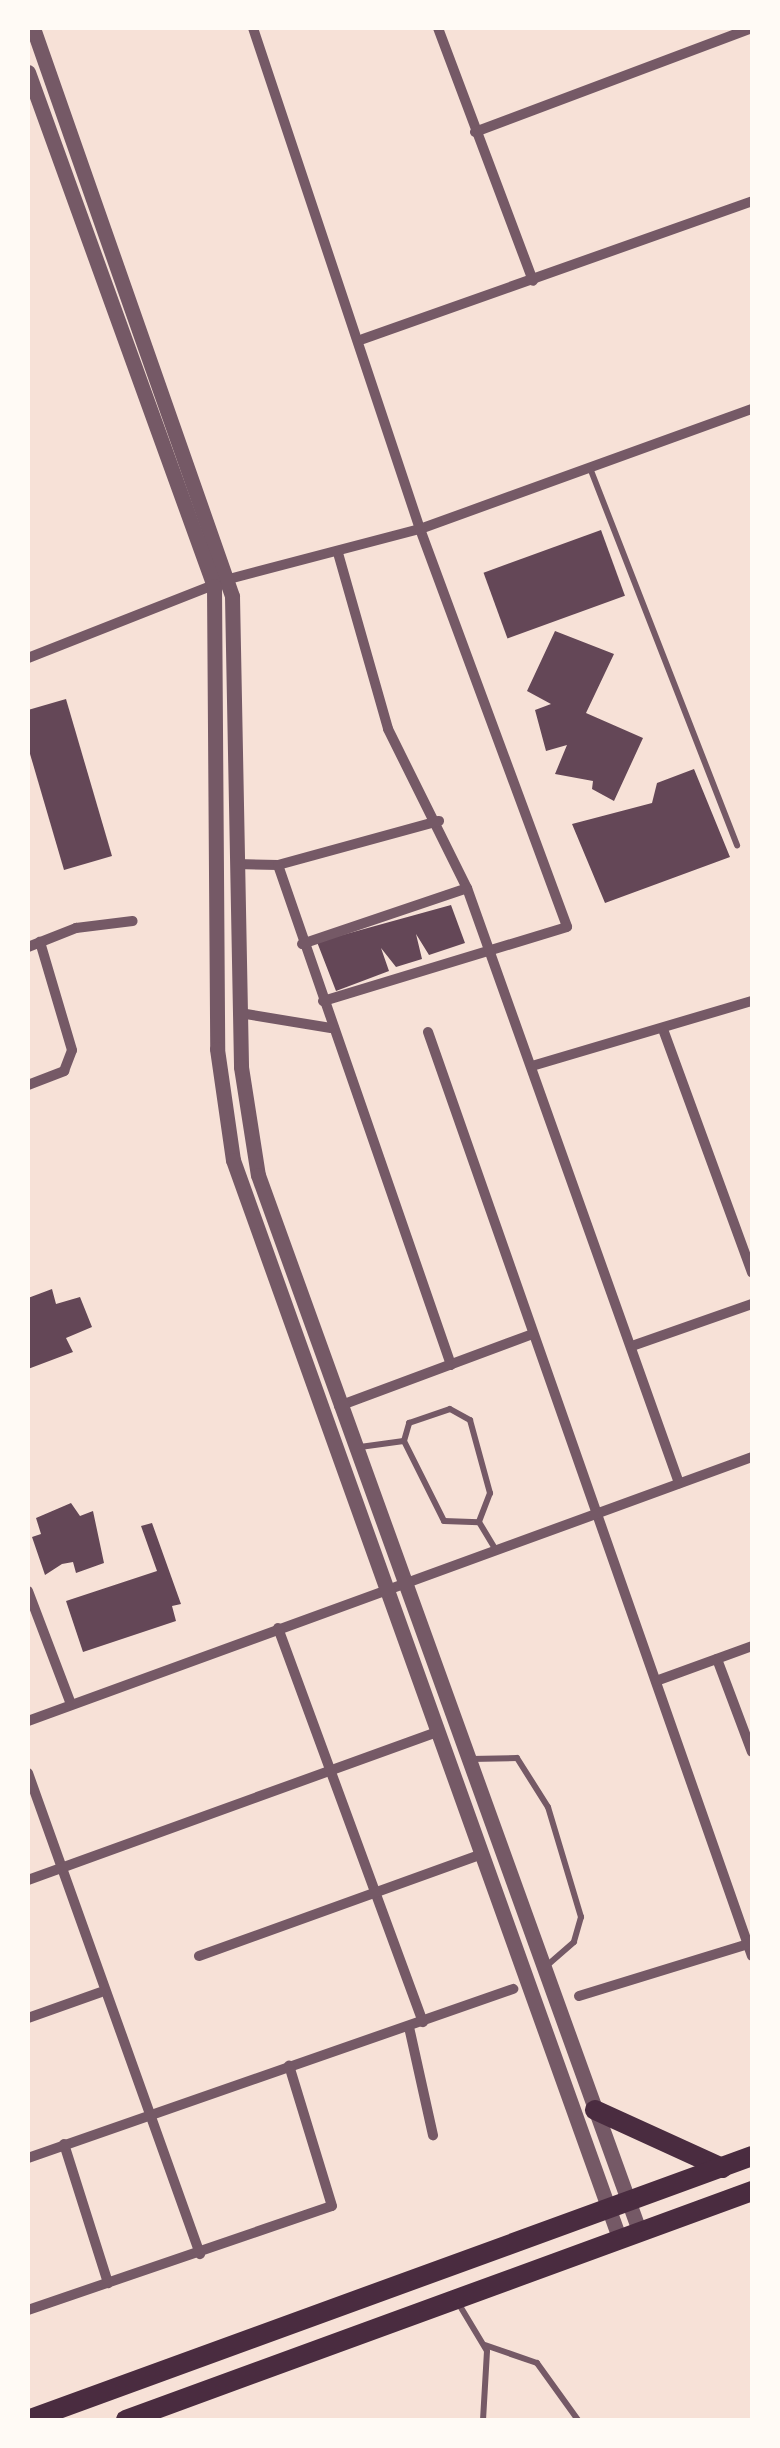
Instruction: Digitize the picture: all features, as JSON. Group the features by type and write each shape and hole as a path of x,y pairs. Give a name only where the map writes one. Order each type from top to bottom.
{"highway":[{"path":"595,2110 722,2168"},
{"path":"28,2420 752,2156"},
{"path":"126,2420 752,2191"}],"street":[{"path":"33,28 222,583 239,680 236,864 240,1014 258,1175 400,1583 595,2110 619,2205"},
{"path":"254,28 364,339 420,528 567,927 323,1001"},
{"path":"438,28 533,281"},
{"path":"476,132 751,28"},
{"path":"28,72 222,583 218,1049 232,1160 381,1590 479,1855 630,2237"},
{"path":"364,339 752,200"},
{"path":"28,658 222,583 420,528 752,409"},
{"path":"338,553 388,729 439,821 468,888 679,1484"},
{"path":"218,865 278,866 439,821"},
{"path":"278,866 331,1028 451,1364"},
{"path":"302,944 468,888"},
{"path":"28,948 133,921"},
{"path":"28,1084 64,1071 72,1050 40,942"},
{"path":"532,1066 664,1032 752,1001"},
{"path":"240,1014 331,1028"},
{"path":"428,1032 750,1950 580,1996"},
{"path":"664,1032 752,1272"},
{"path":"632,1346 752,1304"},
{"path":"338,1406 533,1334"},
{"path":"28,1721 752,1457"},
{"path":"28,1591 71,1704"},
{"path":"278,1628 423,2022"},
{"path":"656,1681 752,1646"},
{"path":"718,1658 752,1752"},
{"path":"28,1880 434,1733"},
{"path":"28,1772 101,1992 200,2254"},
{"path":"198,1956 479,1855"},
{"path":"28,2158 147,2112 513,1990"},
{"path":"28,2018 101,1992"},
{"path":"409,2027 433,2134"},
{"path":"28,2310 200,2254 335,2204 289,2066"},
{"path":"64,2144 108,2284"}],"lane":[{"path":"590,468 737,845"},
{"path":"480,1522 444,1521 404,1441 409,1423 450,1409 470,1420 490,1493 480,1522 496,1549"},
{"path":"354,1448 404,1441"},
{"path":"466,1760 517,1758 548,1807 582,1917 574,1942 543,1969"},
{"path":"456,2300 485,2345 484,2420"},
{"path":"485,2345 537,2364 578,2420"}],"building":[{"path":"601,530 625,596 507,639 484,573"},
{"path":"555,631 614,654 586,713 643,738 614,801 592,789 593,781 555,774 567,745 546,751 535,710 551,704 527,691"},
{"path":"66,699 112,856 64,870 28,747 28,710"},
{"path":"694,769 730,857 605,903 572,824 652,803 657,783"},
{"path":"451,905 465,943 429,955 416,934 422,959 396,967 381,948 389,971 336,991 317,942"},
{"path":"52,1289 56,1304 80,1297 92,1327 66,1338 73,1352 28,1369 28,1298"},
{"path":"71,1503 80,1516 93,1511 104,1563 76,1573 73,1562 62,1564 45,1575 32,1537 41,1534 36,1518"},
{"path":"152,1523 181,1604 172,1606 176,1621 83,1652 66,1601 157,1571 141,1526"}]}
